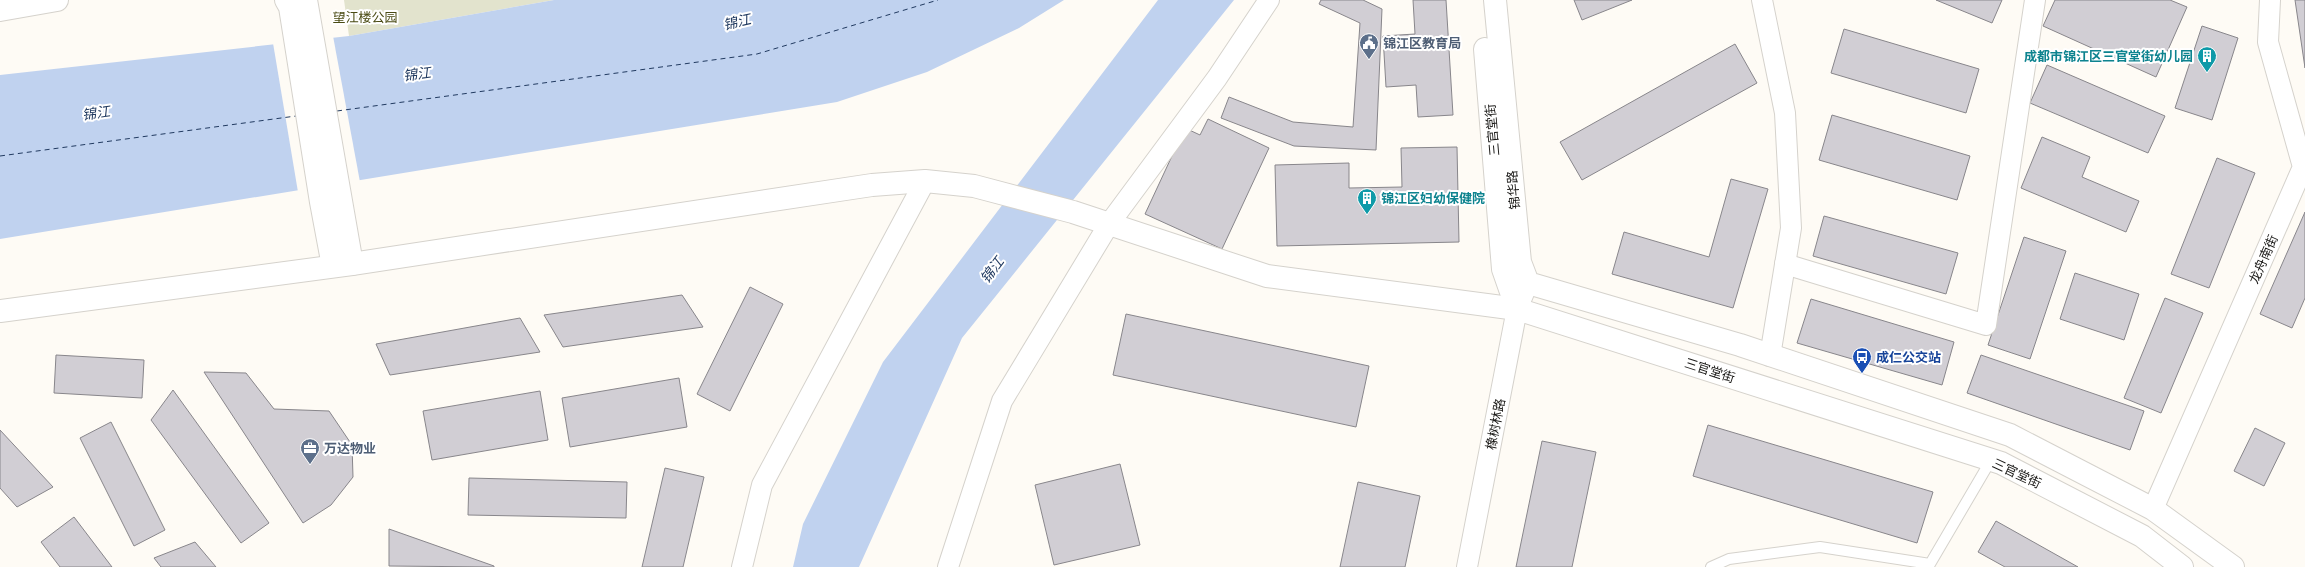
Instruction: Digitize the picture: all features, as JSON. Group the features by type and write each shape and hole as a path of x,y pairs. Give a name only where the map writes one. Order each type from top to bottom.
{"main road":[{"path":"0,10 57,0"},
{"name":"三官堂街","path":"1481,0 1503,269 1517,309 1991,460 2142,536 2182,567"},
{"name":"锦华路","path":"1496,0 1520,262 1528,283"},
{"path":"297,3 342,265"},
{"path":"0,312 342,265 872,185 926,181 974,186 1073,212 1266,276 1517,309"},
{"path":"1528,283 1740,345 2010,435 2153,509 2233,567"}],"street":[{"path":"948,567 1002,401 1109,224 1217,78 1269,0"},
{"path":"1762,0 1785,113 1791,228 1770,356"},
{"path":"1785,264 1986,325 2035,0"},
{"name":"龙舟南街","path":"2153,509 2304,167 2268,42 2270,0"},
{"path":"742,567 762,485 926,181"},
{"name":"橡树林路","path":"1467,567 1517,309 1528,283"}],"lane":[{"path":"1711,567 1729,559 1820,547 1930,564 1991,460"}],"green space":[{"name":"望江楼公园","path":"344,0 554,0 349,36"}],"water":[{"name":"锦江","path":"554,0 1064,0 1019,28 927,72 837,102 0,239 0,75 349,36"},
{"name":"锦江","path":"1158,0 1234,0 962,338 859,567 793,567 803,524 883,362"}],"pier":[{"path":"333,36 360,182 298,192 273,43"}],"building":[{"name":"锦江区教育局","path":"1321,0 1363,0 1382,9 1376,150 1294,146 1221,118 1229,97 1293,122 1353,127 1360,23 1319,4"},
{"path":"1413,0 1446,0 1453,115 1418,117 1416,85 1386,87 1383,36 1415,34"},
{"path":"1574,0 1632,0 1582,20"},
{"path":"1936,0 2002,0 1992,23"},
{"path":"2055,0 2170,0 2187,7 2156,77 2043,26"},
{"path":"2295,0 2305,0 2305,68"},
{"name":"成都市锦江区三官堂街幼儿园","path":"2202,26 2238,38 2212,120 2175,108"},
{"path":"1844,29 1979,69 1966,113 1831,73"},
{"path":"1735,44 1757,83 1582,180 1560,142"},
{"path":"2047,65 2165,116 2148,153 2030,103"},
{"path":"1832,115 1970,156 1957,200 1819,160"},
{"path":"1208,119 1269,148 1222,249 1145,214 1185,128 1200,135"},
{"path":"2042,137 2090,157 2082,177 2139,201 2126,232 2021,188"},
{"name":"锦江区妇幼保健院","path":"1457,147 1459,242 1277,246 1275,165 1349,163 1349,188 1402,187 1401,148"},
{"path":"2217,158 2255,173 2209,288 2171,274"},
{"path":"1731,179 1768,189 1733,308 1612,274 1624,232 1709,257"},
{"path":"2305,212 2305,298 2292,328 2260,314"},
{"path":"1824,216 1958,253 1946,294 1813,256"},
{"path":"2024,237 2066,251 2030,359 1988,345"},
{"path":"2075,273 2139,294 2124,340 2060,319"},
{"path":"750,287 783,304 730,411 697,394"},
{"path":"682,295 703,327 563,347 544,315"},
{"path":"2165,298 2203,313 2161,413 2124,398"},
{"path":"1811,299 1954,342 1942,385 1797,343"},
{"path":"1126,314 1369,366 1356,427 1113,375"},
{"path":"520,318 540,352 390,375 376,344"},
{"path":"56,355 144,360 142,398 54,393"},
{"path":"1981,355 2144,411 2130,450 1967,393"},
{"path":"204,372 246,373 274,409 329,411 352,445 353,477 331,505 303,523"},
{"path":"679,378 687,427 570,447 562,398"},
{"path":"173,390 269,523 241,543 151,420"},
{"path":"540,391 548,440 432,460 423,411"},
{"path":"111,422 165,530 134,546 80,438"},
{"path":"1708,425 1933,492 1917,543 1693,476"},
{"path":"2255,428 2285,443 2264,486 2234,471"},
{"path":"0,430 53,487 17,507 0,488"},
{"path":"1542,441 1596,452 1572,567 1516,567"},
{"path":"1120,464 1140,545 1054,565 1035,485"},
{"path":"665,468 704,477 683,567 642,567"},
{"path":"469,478 627,482 626,518 468,515"},
{"path":"1358,482 1420,496 1405,567 1340,567"},
{"path":"74,517 112,567 60,567 41,542"},
{"path":"1996,521 2078,567 2005,567 1978,552"},
{"path":"389,529 494,566 494,567 389,566"},
{"path":"195,542 216,567 161,567 154,558"}],"ferry route":[{"path":"337,111 757,54 938,0"},
{"path":"0,156 296,116"}],"place":[{"name":"锦江区教育局","path":"1369,60"},
{"name":"成都市锦江区三官堂街幼儿园","path":"2207,73"},
{"name":"锦江区妇幼保健院","path":"1367,215"},
{"name":"成仁公交站","path":"1862,374"},
{"name":"万达物业","path":"310,465"}]}
